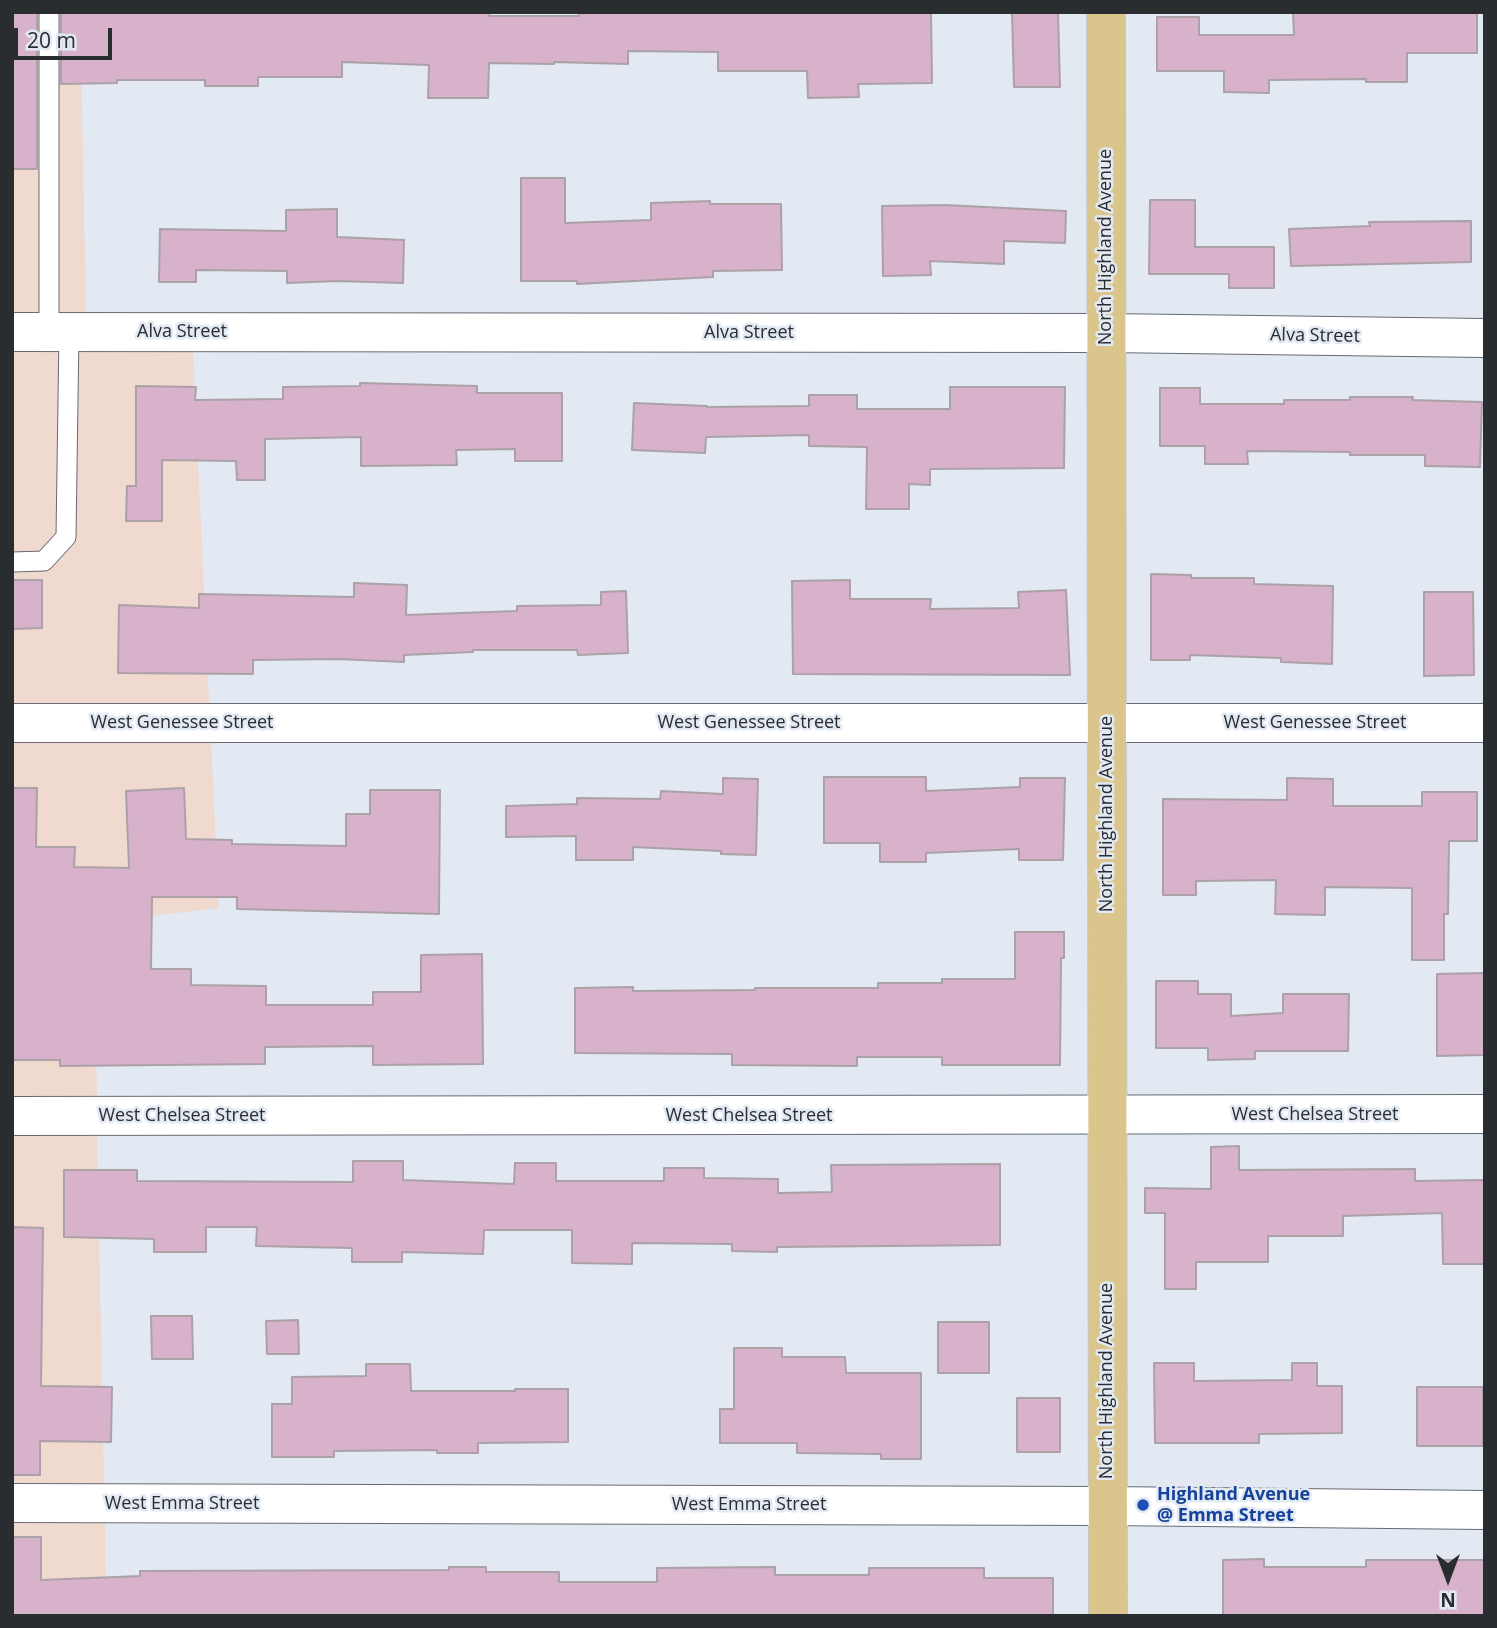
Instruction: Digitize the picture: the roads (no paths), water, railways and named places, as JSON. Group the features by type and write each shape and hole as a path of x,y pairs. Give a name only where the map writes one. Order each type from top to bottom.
{"main road":[{"name":"North Highland Avenue","path":"1106,12 1108,1616"}],"street":[{"name":"Alva Street","path":"44,332 1107,333 1485,338"},
{"name":"West Genessee Street","path":"12,723 1485,723"},
{"name":"West Chelsea Street","path":"12,1116 1485,1114"},
{"name":"West Emma Street","path":"12,1503 1485,1510"}],"lane":[{"path":"12,562 44,561 66,537 44,332 49,12"}],"place":[{"name":"Highland Avenue @ Emma Street","path":"1143,1505"}]}
